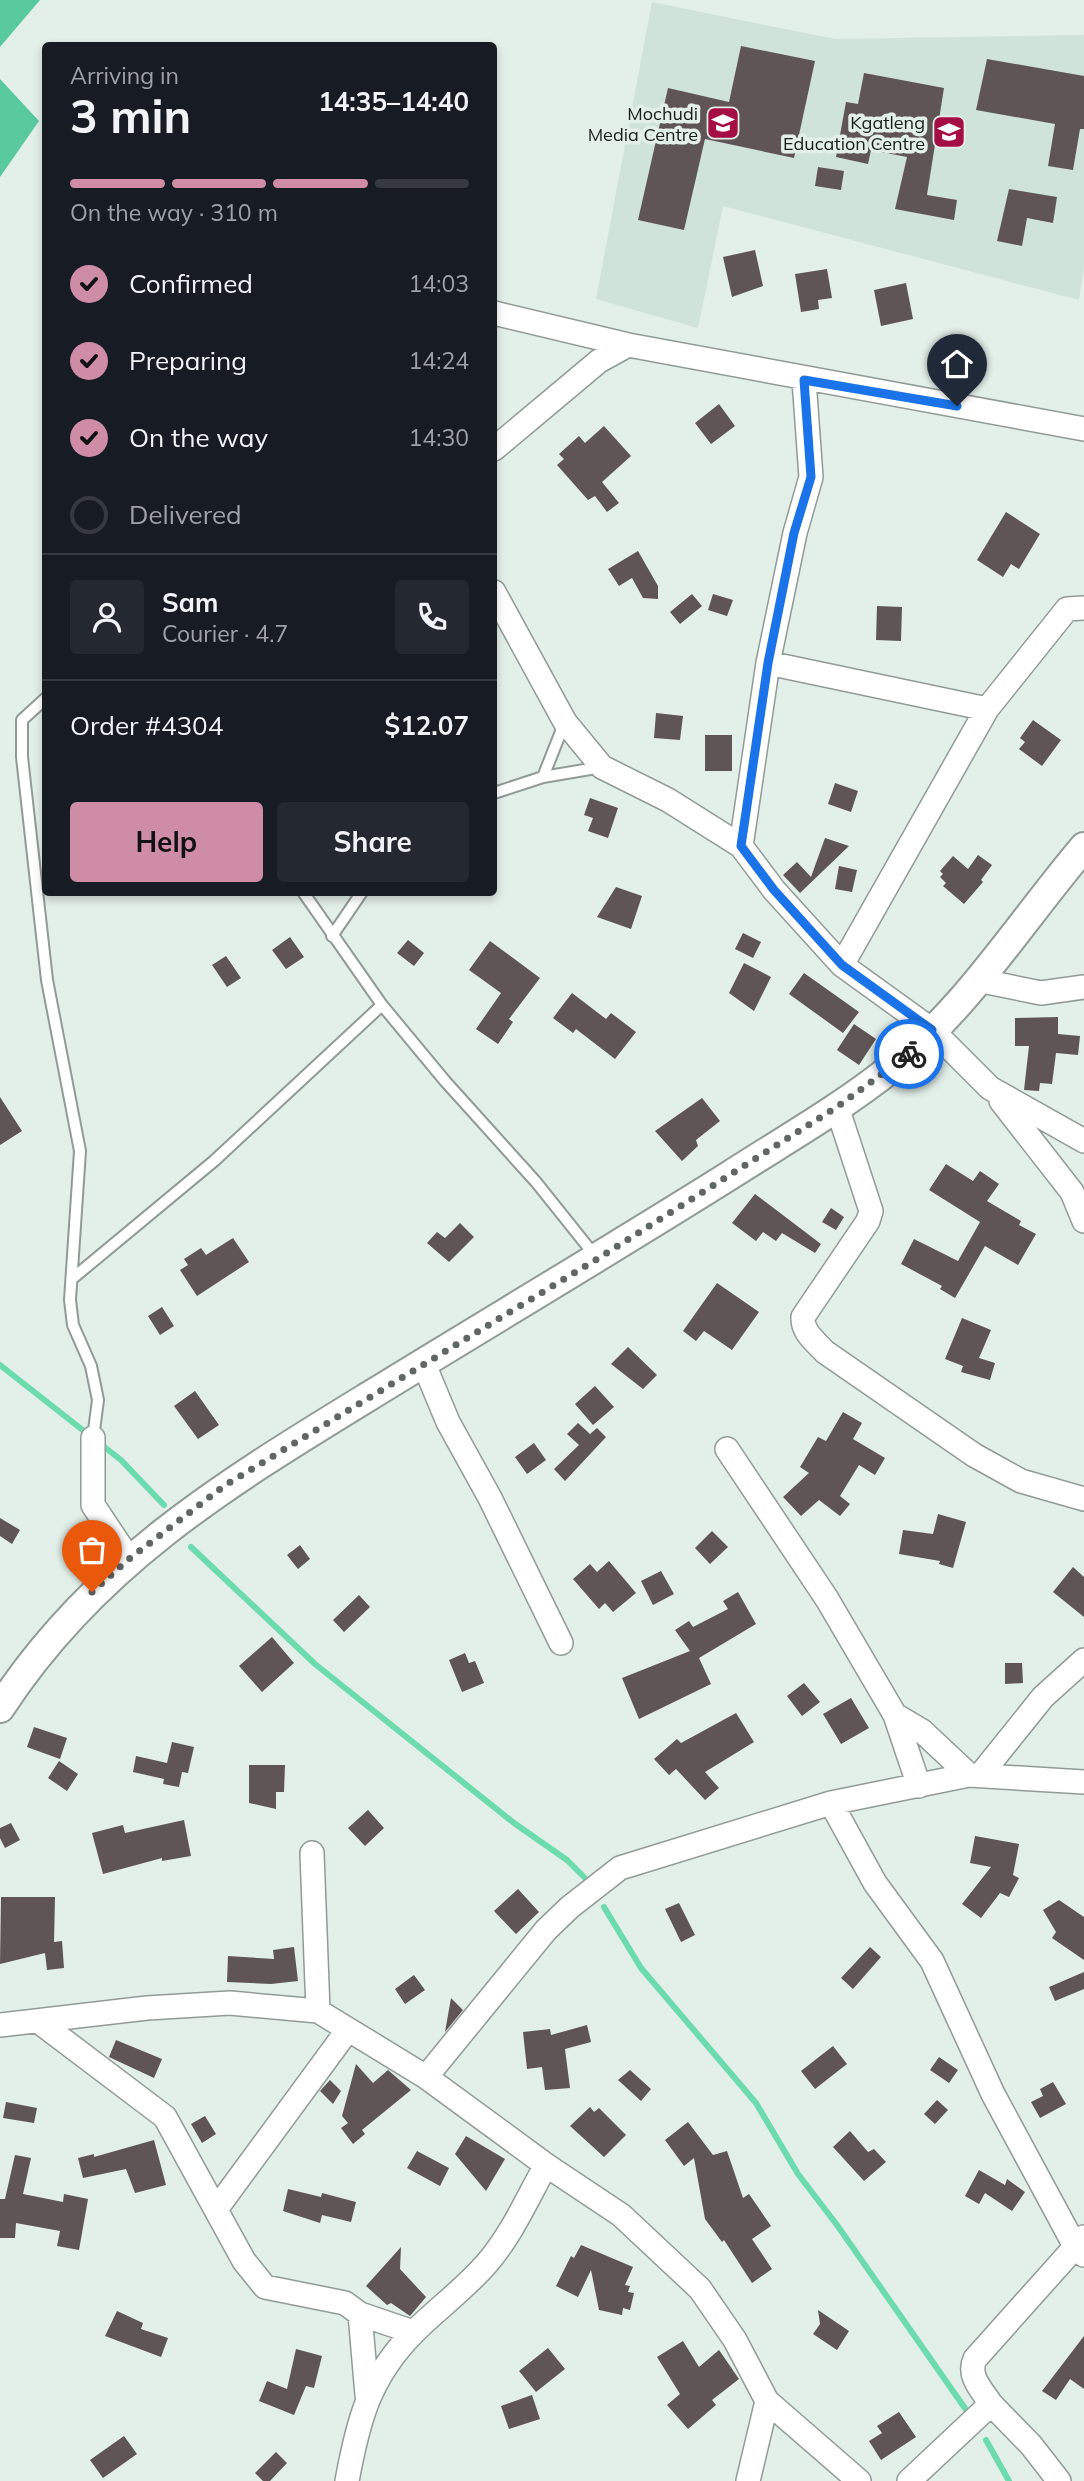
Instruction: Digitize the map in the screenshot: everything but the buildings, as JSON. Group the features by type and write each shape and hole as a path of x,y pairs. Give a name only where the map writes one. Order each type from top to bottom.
{"street":[{"path":"497,314 628,345 804,380 1084,429"},
{"path":"497,446 599,361 628,345"},
{"path":"741,846 768,663 794,533 811,477 804,380"},
{"path":"497,597 565,722 602,768 668,800 741,846 774,890 842,965 932,1030 990,1088 1041,1149 1072,1192 1084,1221"},
{"path":"842,965 987,709 1067,609 1084,608"},
{"path":"768,663 987,709"},
{"path":"0,1708 59,1628 129,1559 224,1486 423,1362 597,1259 837,1107 888,1071 932,1030 977,980 1084,847"},
{"path":"977,980 1041,993 1084,987"},
{"path":"990,1088 1084,1141"},
{"path":"837,1107 870,1211 868,1221 803,1317 802,1325 825,1352 974,1455 1021,1481 1084,1499"},
{"path":"423,1362 447,1422 491,1498 561,1643"},
{"path":"93,1438 93,1505 129,1559"},
{"path":"727,1449 827,1599 895,1715 919,1786"},
{"path":"975,1774 1043,1698 1084,1660"},
{"path":"895,1715 922,1731 975,1774"},
{"path":"426,2077 546,1930 570,1907 620,1868 831,1803 975,1774 1084,1782"},
{"path":"831,1803 875,1883 932,1961 993,2094 1081,2246 975,2359 973,2377 991,2404 1031,2445 1059,2481"},
{"path":"312,1853 317,2011"},
{"path":"0,2025 230,2003 317,2011 426,2077 546,2165 621,2215 700,2289 735,2340 767,2401 859,2481"},
{"path":"38,2021 165,2117 244,2261 265,2287 332,2299 345,2303 360,2314 413,2332"},
{"path":"217,2208 347,2031"},
{"path":"346,2481 358,2422 367,2395 388,2362 413,2332 489,2261 546,2165"},
{"path":"360,2314 367,2395"},
{"path":"748,2481 767,2401"},
{"path":"909,2481 991,2404"}],"lane":[{"path":"42,702 22,720 22,757 40,880 47,980 80,1151 70,1300 73,1325 91,1366 98,1400 93,1438"},
{"path":"543,777 565,722"},
{"path":"497,792 543,777 602,768"},
{"path":"306,896 382,1005 444,1080 536,1182 597,1259"},
{"path":"332,936 359,896"},
{"path":"73,1278 214,1161 382,1005"}],"shaded area":[{"path":"652,2 835,39 1084,35 1084,267 1079,300 723,206 698,328 596,299"}],"green space":[{"path":"0,0 40,0 0,47"},
{"path":"0,79 39,121 0,177"}],"waterway":[{"path":"0,1365 89,1435"},
{"path":"98,1442 121,1460 164,1505"},
{"path":"191,1547 315,1664 514,1823 567,1860 584,1877"},
{"path":"604,1907 641,1968 756,2103 798,2174 837,2225 969,2414"},
{"path":"986,2440 1009,2481"}],"way so far":[{"path":"92,1592 191,1509 224,1486 423,1362 597,1259 837,1107 909,1054"}],"place":[{"name":"Mochudi Media Centre","path":"723,123"},
{"name":"Kgatleng Education Centre","path":"949,132"}],"route":[{"path":"909,1054 932,1030 842,965 774,890 741,846 768,663 794,533 811,477 804,380 957,406"}]}
